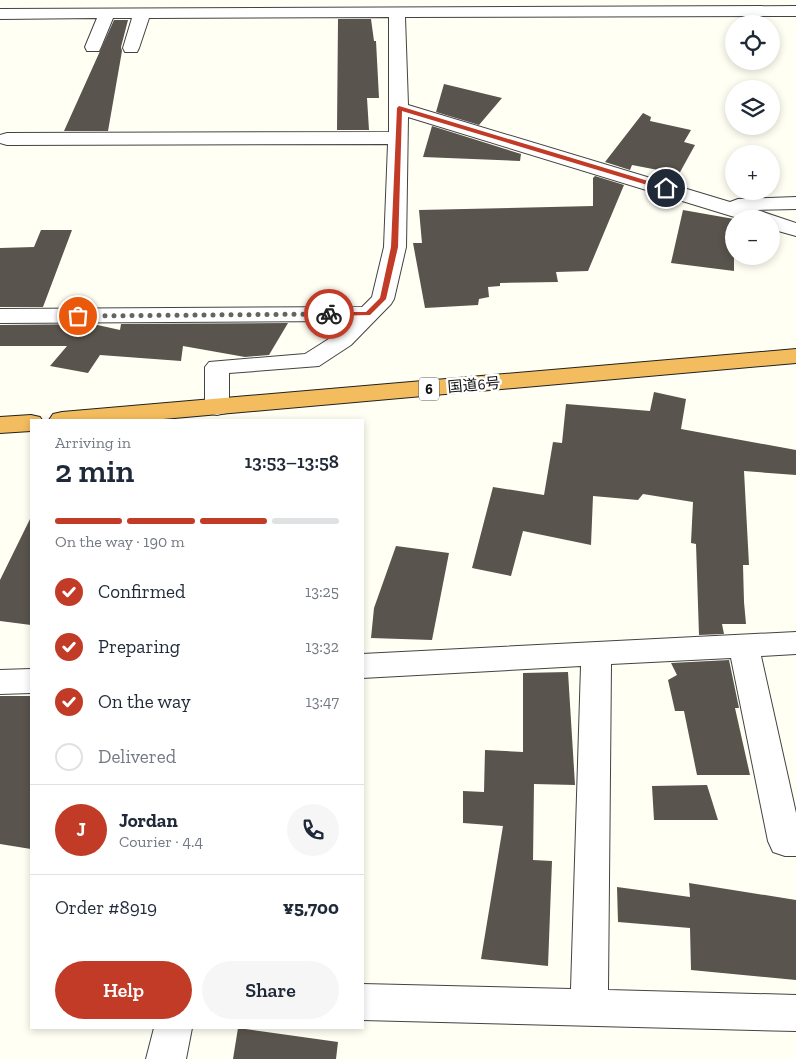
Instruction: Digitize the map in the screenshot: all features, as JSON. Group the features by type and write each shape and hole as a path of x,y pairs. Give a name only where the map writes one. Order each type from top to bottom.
{"highway":[{"name":"国道6号","path":"87,419 187,415 217,407 796,356"},
{"path":"0,425 30,423"}],"street":[{"path":"0,14 796,11"},
{"path":"217,407 217,367 311,361 343,340 383,299 395,247 399,108 397,13"},
{"path":"93,47 107,14"},
{"path":"131,48 142,14"},
{"path":"399,108 735,210"},
{"path":"6,139 398,138"},
{"path":"723,206 796,203"},
{"path":"780,225 796,230"},
{"path":"0,316 368,314"},
{"path":"364,666 796,643"},
{"path":"744,646 786,840 796,841"},
{"path":"588,1008 596,654"},
{"path":"0,682 30,681"},
{"path":"364,1002 796,1013"},
{"path":"166,1059 173,1029"}],"building":[{"path":"338,19 371,19 374,41 376,41 379,98 367,98 369,130 337,130"},
{"path":"114,20 128,20 121,47 122,51 108,131 64,131"},
{"path":"444,84 502,98 479,125 436,112"},
{"path":"643,113 651,117 650,121 691,130 684,142 695,145 679,174 632,165 630,170 605,162"},
{"path":"432,126 521,154 520,161 423,157"},
{"path":"595,176 624,185 588,271 556,272 558,282 500,283 500,286 488,287 489,297 479,299 478,305 425,308 413,243 422,243 419,210 593,206 593,178"},
{"path":"683,210 725,217 725,265 734,265 734,271 671,263"},
{"path":"41,230 72,230 43,307 0,307 0,248 34,247"},
{"path":"288,323 269,355 245,357 183,346 181,361 100,355 88,373 50,366 67,346 0,346 0,325 93,324 120,330 121,324"},
{"path":"654,392 686,399 681,429 796,450 796,475 744,471 749,565 743,565 746,624 722,624 724,634 699,635 696,544 691,543 693,502 643,494 638,500 593,496 591,545 523,531 511,576 472,568 493,487 544,495 553,442 562,443 566,404 650,411"},
{"path":"30,519 30,625 0,621 0,580"},
{"path":"396,546 449,553 432,640 371,638 374,608"},
{"path":"729,660 739,708 735,708 750,775 697,775 684,711 675,711 668,680 677,675 671,663"},
{"path":"568,672 575,785 534,784 533,860 552,861 548,966 481,959 503,826 463,823 463,791 484,792 485,750 523,752 523,673"},
{"path":"0,696 30,696 30,849 0,844"},
{"path":"707,785 718,820 654,820 652,786"},
{"path":"689,883 796,900 796,980 691,970 690,928 618,922 617,887 690,897"},
{"path":"238,1029 338,1042 336,1059 233,1059"}],"way so far":[{"path":"78,316 329,314"}],"route":[{"path":"329,314 368,314 383,299 395,247 399,108 666,188"}]}
